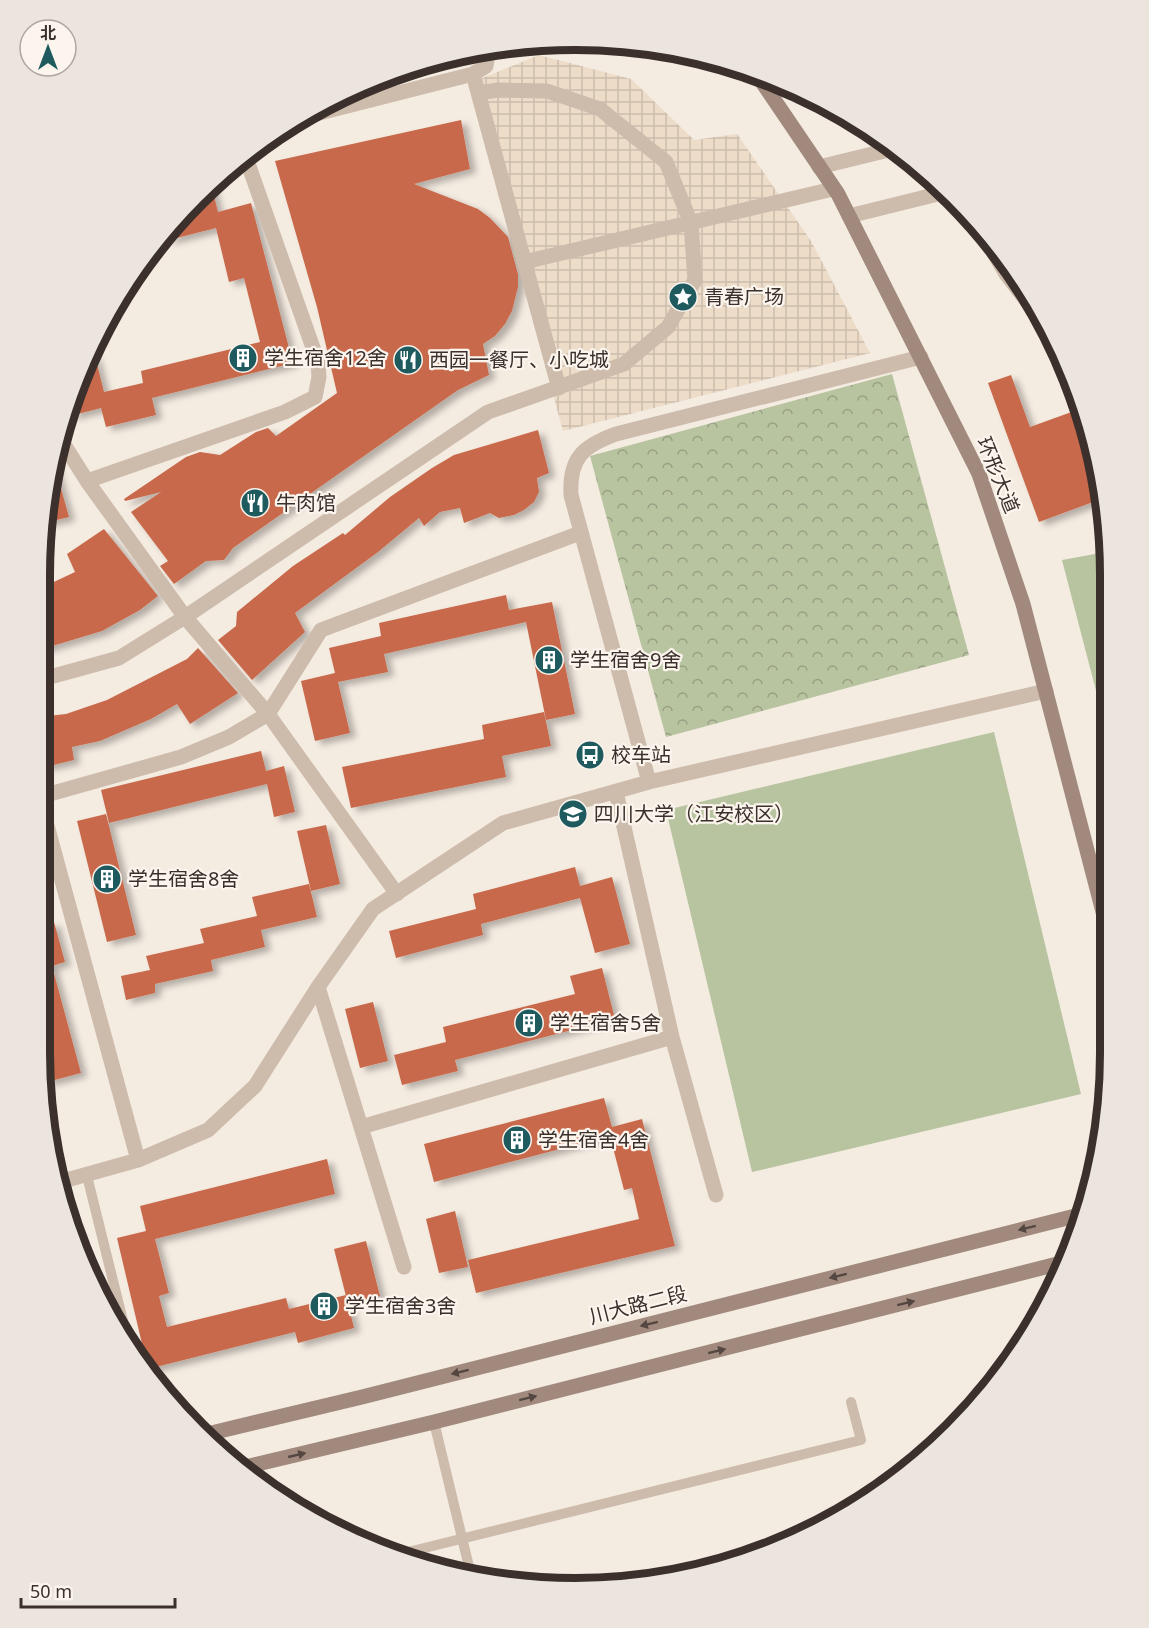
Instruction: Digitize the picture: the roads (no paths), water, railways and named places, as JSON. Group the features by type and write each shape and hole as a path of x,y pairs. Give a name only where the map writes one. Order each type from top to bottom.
{"main road":[{"name":"环形大道","path":"764,85 849,216 979,474 1023,604 1100,900"},
{"name":"川大路二段","path":"212,1433 383,1392 1074,1216"},
{"path":"250,1466 434,1422 1055,1265"}],"street":[{"path":"333,109 473,74 486,66 487,57"},
{"path":"473,74 559,387"},
{"path":"50,677 119,658 186,617 488,412 624,364 668,327 695,280 691,223 666,162 600,109 547,91 498,90 478,93"},
{"path":"819,167 884,151"},
{"path":"87,481 285,412 315,398 319,377 318,362 248,164"},
{"path":"524,262 833,189"},
{"path":"849,216 937,194"},
{"path":"649,782 571,495 570,478 578,455 597,441 616,434 921,357"},
{"path":"65,447 87,481 186,617 268,714 397,894"},
{"path":"50,793 181,757 229,737 268,714 321,630 580,533"},
{"path":"65,1181 138,1160 208,1130 255,1086 318,987 374,909 503,823 649,782 1046,691"},
{"path":"616,792 672,1037 716,1195"},
{"path":"50,838 138,1160"},
{"path":"50,854 54,853"},
{"path":"318,987 404,1267"},
{"path":"361,1128 672,1037"}],"lane":[{"path":"87,1176 123,1321"},
{"path":"409,1552 861,1440 851,1402"},
{"path":"434,1422 469,1567"}],"place":[{"name":"青春广场","path":"683,297"},
{"name":"学生宿舍12舍","path":"243,358"},
{"name":"西园一餐厅、小吃城","path":"408,360"},
{"name":"牛肉馆","path":"255,503"},
{"name":"学生宿舍9舍","path":"549,660"},
{"name":"校车站","path":"590,755"},
{"name":"四川大学（江安校区）","path":"573,814"},
{"name":"学生宿舍8舍","path":"107,879"},
{"name":"学生宿舍5舍","path":"529,1023"},
{"name":"学生宿舍4舍","path":"517,1140"},
{"name":"学生宿舍3舍","path":"324,1306"}]}
